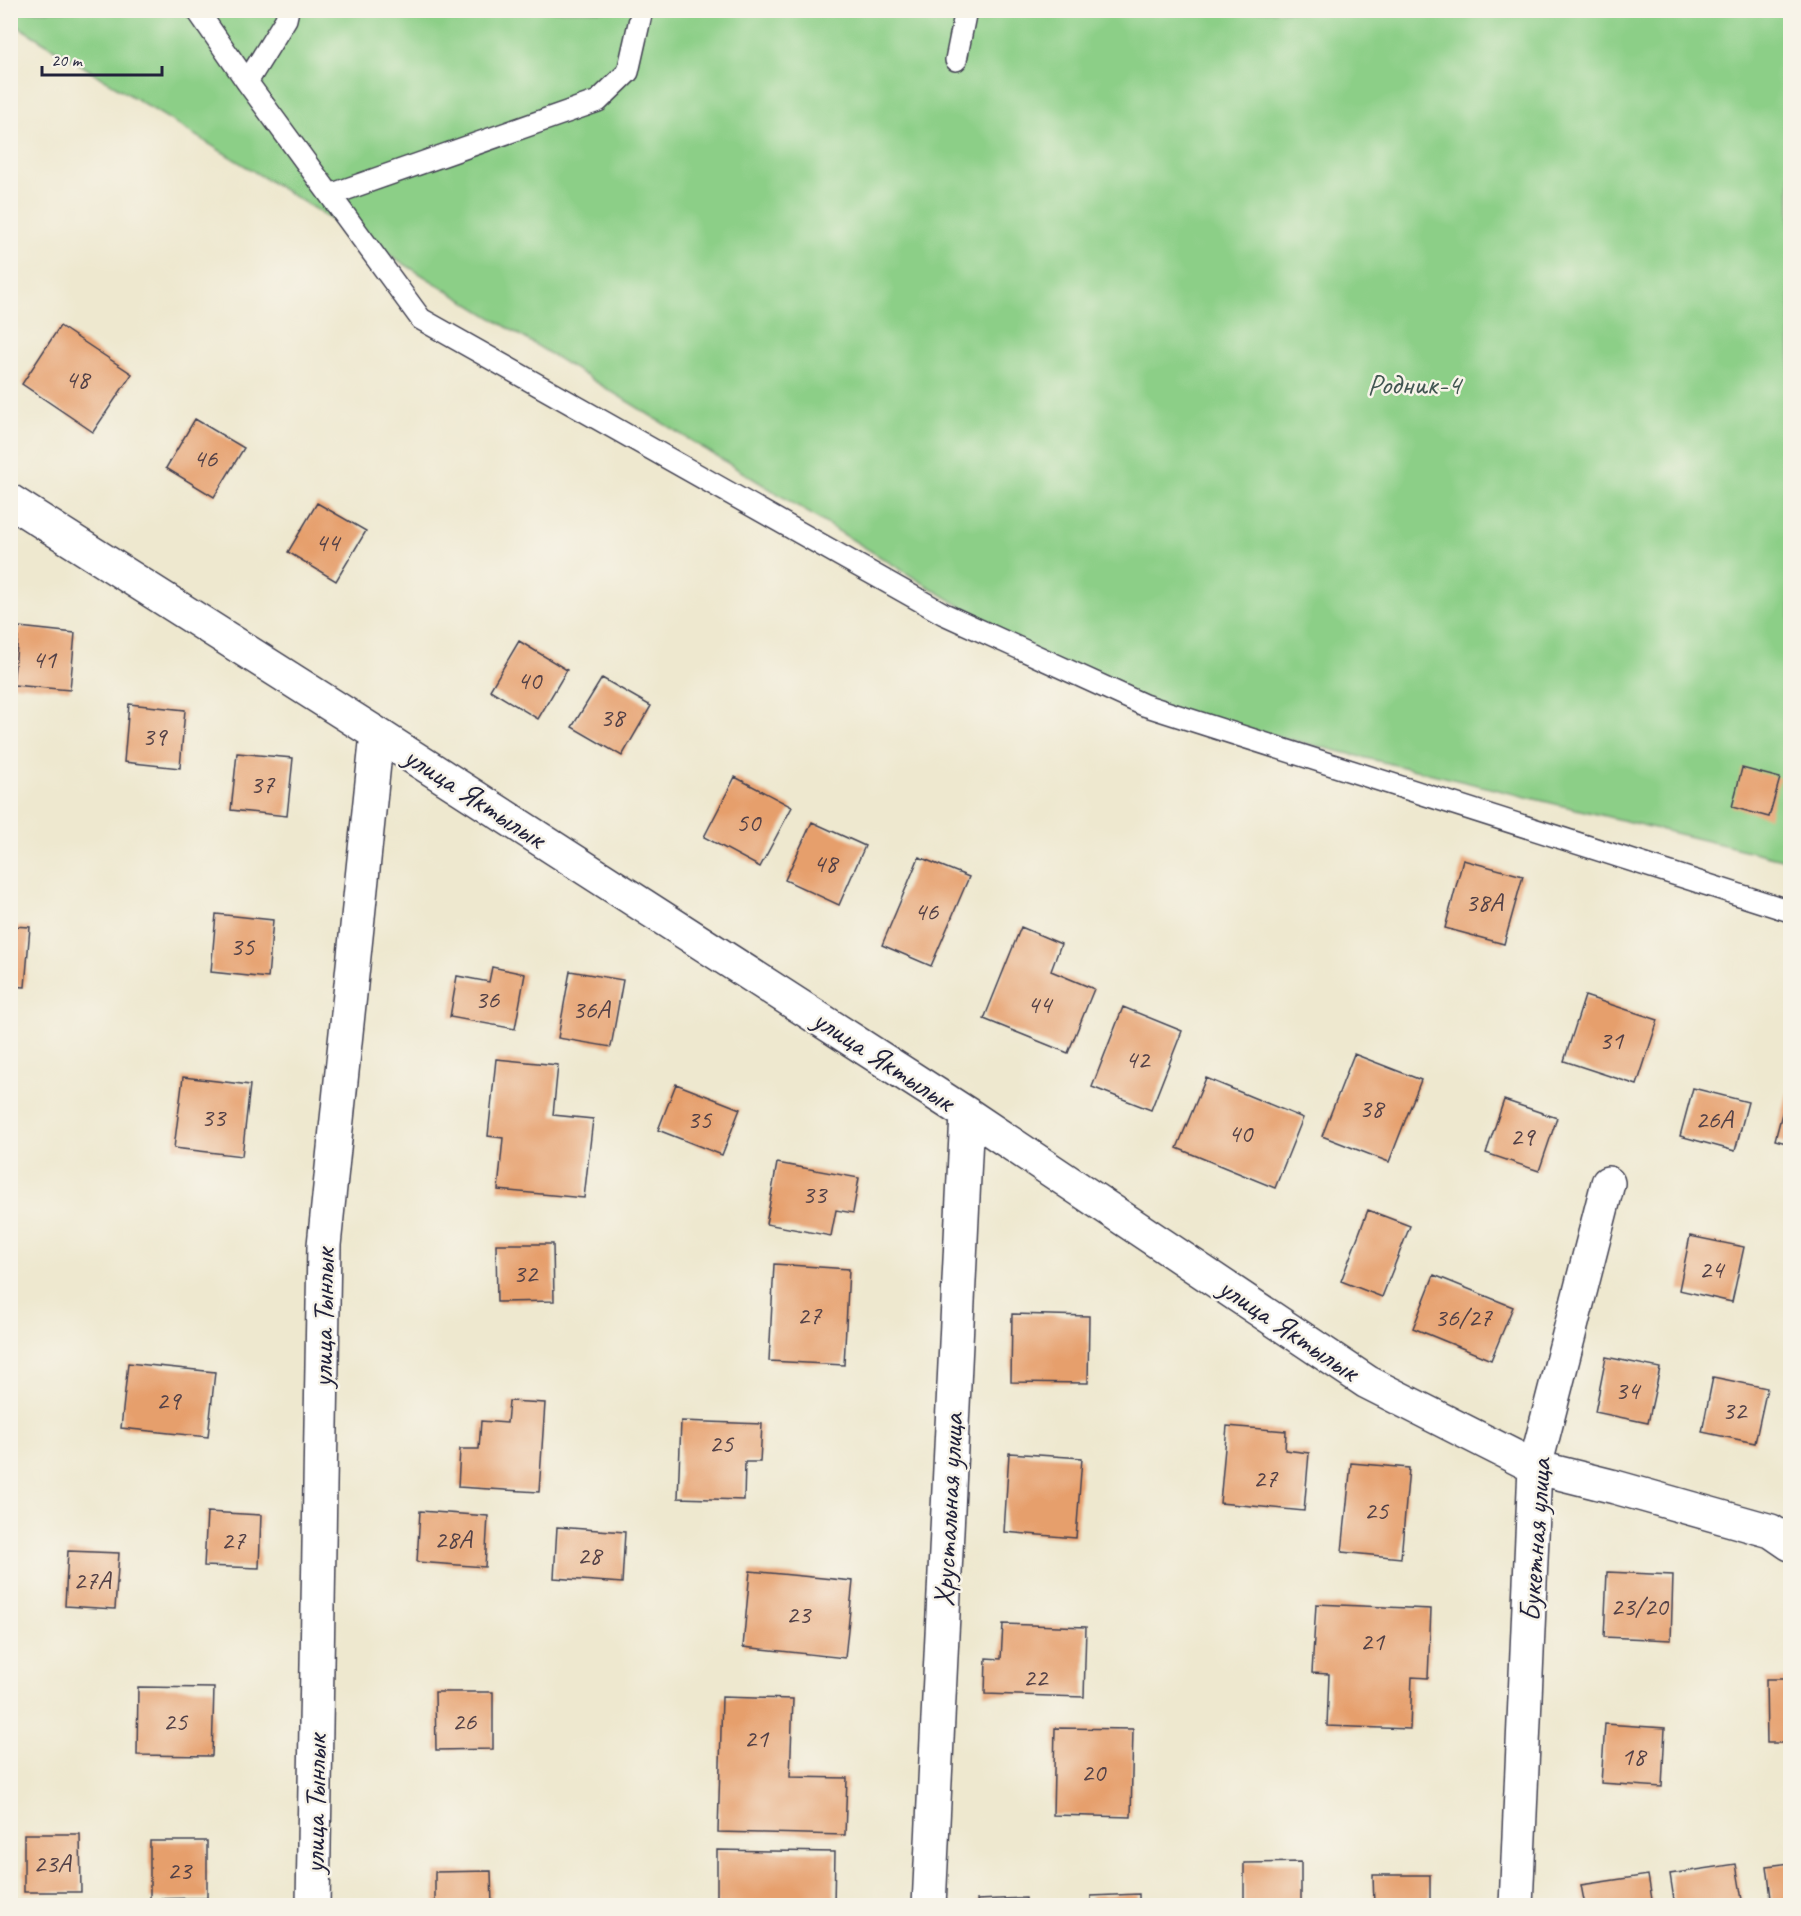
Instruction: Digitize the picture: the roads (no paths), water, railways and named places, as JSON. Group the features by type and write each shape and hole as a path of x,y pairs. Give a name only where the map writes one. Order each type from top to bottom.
{"street":[{"name":"улица Яктылык","path":"10,501 967,1114 1367,1382 1535,1467 1771,1531 1791,1544"},
{"name":"улица Тынлык","path":"313,1905 324,1245 377,734"},
{"name":"Хрустальная улица","path":"929,1905 967,1114"},
{"name":"Букетная улица","path":"1516,1905 1535,1467 1608,1183"}],"lane":[{"path":"197,10 247,82 422,319 944,614 1144,705 1791,911"},
{"path":"247,82 286,20 288,10"},
{"path":"330,195 598,101 628,72 642,10"},
{"path":"956,60 966,10"}],"park label":[{"name":"Родник-4","path":"1414,384"}]}
